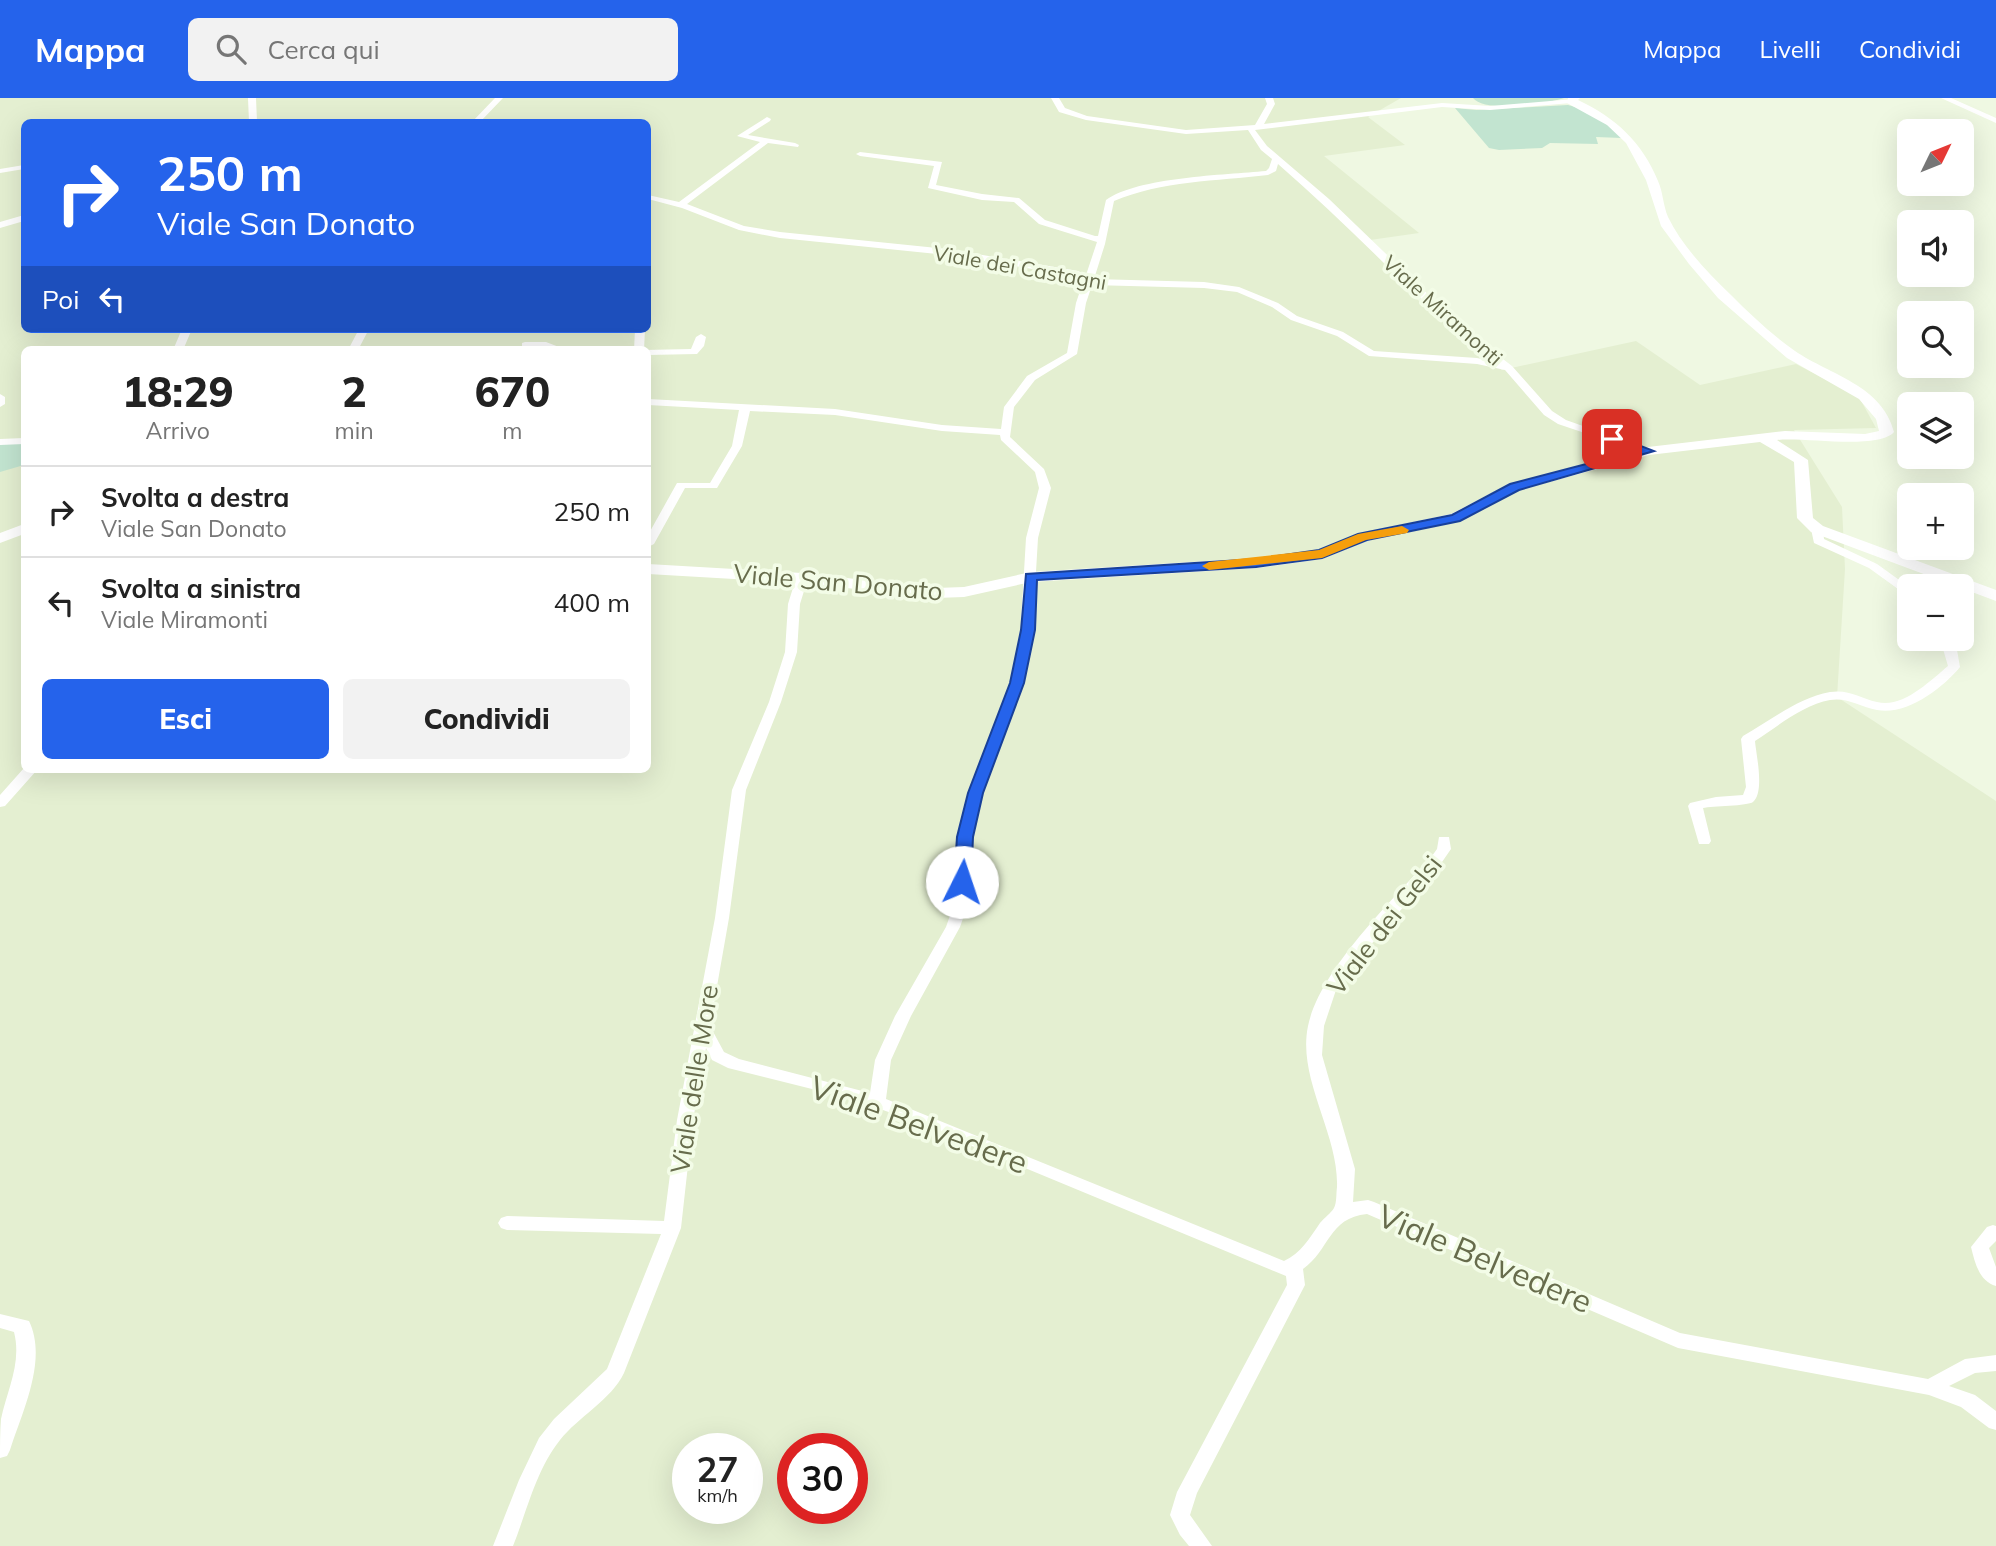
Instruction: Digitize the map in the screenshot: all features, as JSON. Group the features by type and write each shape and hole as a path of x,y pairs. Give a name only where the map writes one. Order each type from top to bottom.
{"street":[{"path":"252,98 253,119"},
{"path":"479,119 499,98"},
{"path":"1055,98 1062,110 1086,118 1186,132 1254,130 1442,105 1490,108 1573,100"},
{"path":"1254,130 1271,104 1269,98"},
{"path":"1945,98 1996,121"},
{"name":"Viale San Donato","path":"651,569 802,578 936,593 964,592 1031,577 1256,563 1322,554 1363,537 1456,518 1514,487 1648,451 1808,434 1880,438 1887,432 1887,421 1865,397 1790,353 1730,302 1694,264 1662,218 1653,181 1632,141 1605,117 1573,100"},
{"path":"767,118 741,136 795,145"},
{"name":"Viale Miramonti","path":"1254,130 1276,159 1326,201 1461,331 1508,368 1548,412 1562,422 1648,451"},
{"path":"680,205 766,141"},
{"path":"860,154 939,164 931,186 982,197 1016,200 1042,222 1094,239 1102,239"},
{"path":"877,1101 883,1060 903,1016 953,927 961,904 965,837 975,793 1017,683 1028,630 1032,538 1045,488 1040,471 1005,438 1009,407 1031,378 1072,354 1081,303 1102,239 1110,200 1121,194 1268,173 1273,169 1276,159"},
{"path":"0,171 21,168"},
{"name":"Viale dei Castagni","path":"651,198 680,205 742,228 780,235 966,255 1078,274 1089,282 1204,285 1239,290 1275,305 1294,318 1340,334 1372,354 1477,361 1508,368"},
{"path":"0,225 21,219"},
{"path":"651,352 694,352 701,337"},
{"path":"526,345 549,346"},
{"path":"0,397 0,404"},
{"path":"651,402 835,412 942,428 1006,432"},
{"path":"651,539 681,485 713,486 737,446 745,408"},
{"path":"1763,438 1801,460 1805,476 1804,516 1817,529 1996,596"},
{"path":"0,442 21,441"},
{"path":"1817,529 1818,541 1873,566 1897,584"},
{"path":"0,538 21,530"},
{"name":"Viale delle More","path":"503,1546 545,1445 566,1420 615,1373 672,1228 685,1120 722,918 739,790 775,702 791,652 793,604 802,578"},
{"path":"1704,841 1695,806 1716,801 1748,799 1753,787 1748,739 1794,709 1842,695 1883,707 1902,702 1934,684 1954,667 1951,651"},
{"path":"0,803 27,773"},
{"name":"Viale dei Gelsi","path":"1341,1214 1345,1198 1346,1169 1314,1055 1316,1026 1329,989 1351,958 1437,859 1444,849 1444,840"},
{"name":"Viale Belvedere","path":"702,1025 718,1056 734,1064 877,1101 1284,1269 1300,1262 1332,1219 1351,1207 1368,1207 1678,1340 1930,1387 1968,1401 1996,1422"},
{"path":"507,1223 672,1228"},
{"path":"1996,1233 1993,1232 1980,1247 1986,1268 1996,1279"},
{"path":"1202,1546 1187,1529 1180,1515 1187,1492 1296,1285 1293,1265"},
{"path":"0,1321 22,1326 27,1339 26,1361 0,1450"},
{"path":"1930,1387 1972,1365 1996,1363"}],"shaded area":[{"path":"0,98 1401,98 1368,117 1405,145 1324,156 1419,233 1363,241 1419,301 1502,370 1636,341 1700,385 1796,364 1859,397 1876,428 1794,430 1842,507 1845,569 1837,697 1996,801 1996,1546 0,1546"},
{"path":"1473,98 1564,98 1531,105 1502,106 1479,103"},
{"path":"1568,105 1597,117 1622,138 1596,137 1598,144 1550,143 1542,148 1499,150 1489,148 1455,108 1476,110"},
{"path":"0,441 21,442 21,466 0,472"}],"slow traffic":[{"path":"1209,566 1322,554 1363,537 1402,530"}],"route":[{"path":"962,882 965,837 975,793 1017,683 1028,630 1031,577 1256,563 1322,554 1363,537 1456,518 1514,487 1648,451 1612,439"}]}
